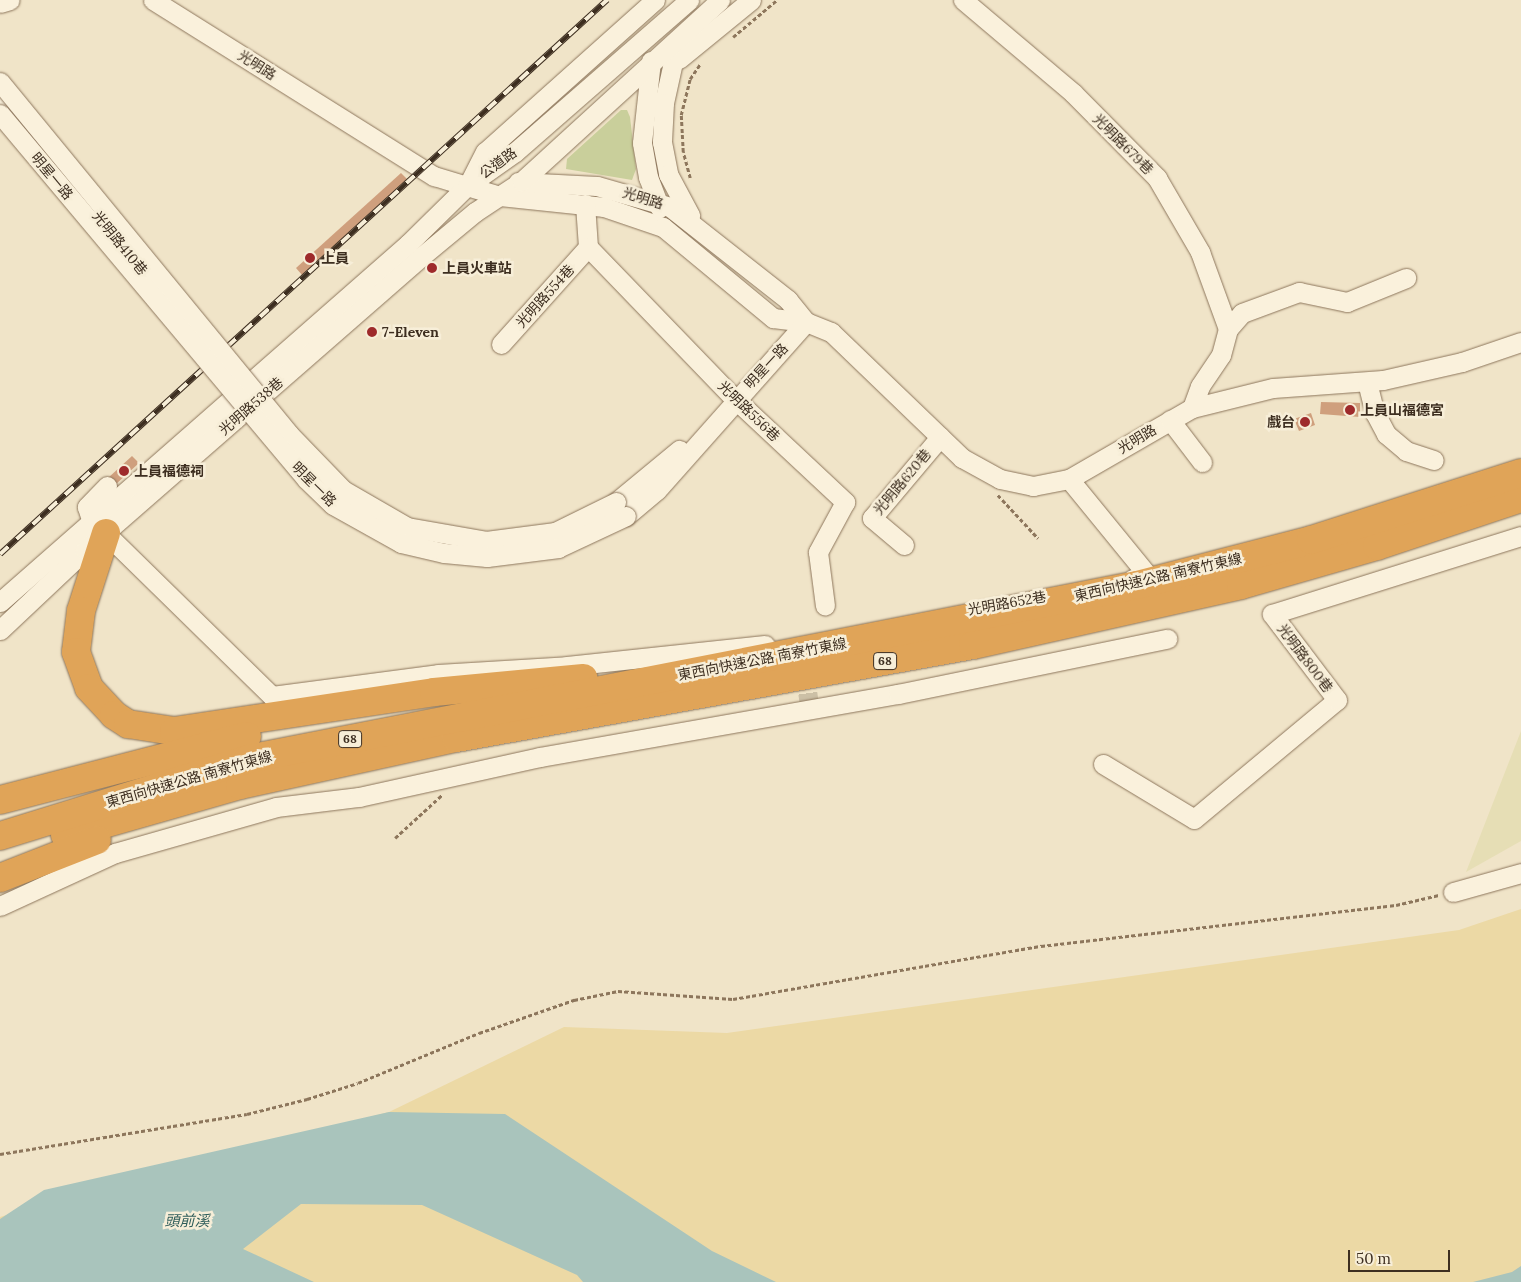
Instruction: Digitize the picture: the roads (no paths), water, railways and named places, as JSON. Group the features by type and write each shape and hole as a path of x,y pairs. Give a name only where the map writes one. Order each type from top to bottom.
{"highway":[{"name":"東西向快速公路 南寮竹東線","path":"0,836 248,759 1137,585 1311,540 1521,473"},
{"name":"東西向快速公路 南寮竹東線","path":"0,854 240,785 456,738 992,641 1240,584 1377,546 1521,498"},
{"path":"99,526 80,611 76,652 89,688 114,715 144,728 174,731 352,707 434,692 706,669"},
{"path":"0,800 352,707"},
{"path":"0,878 240,785"}],"street":[{"path":"0,3 10,0"},
{"name":"光明路","path":"153,0 422,170 467,186 511,189 576,183 655,199 707,232 788,300 806,322"},
{"name":"公道路","path":"467,186 485,152 655,0"},
{"path":"667,0 649,67 642,143 655,199 683,241"},
{"name":"公道路","path":"467,186 515,152 661,22 689,0"},
{"name":"公道路","path":"511,189 649,67 720,0"},
{"path":"649,67 673,62 751,0"},
{"name":"光明路679巷","path":"962,0 1073,93 1157,178 1200,252 1228,329"},
{"name":"公道路","path":"701,17 673,62 662,123 664,159 676,196 707,232"},
{"name":"明星一路","path":"0,82 289,434 318,467 359,501 407,527 486,541 555,532 621,509"},
{"name":"光明路410巷","path":"0,97 202,342"},
{"name":"明星一路","path":"0,114 306,479 350,516 401,542 444,553 487,557 558,548 621,509 657,490 730,405 806,322"},
{"name":"光明路","path":"467,186 511,189 585,204 646,220 683,241 773,318 806,322 831,332 962,458 1000,479 1033,486 1069,479 1192,408 1273,388 1367,382 1462,362 1521,342"},
{"name":"光明路538巷","path":"0,630 99,526 408,244 467,186"},
{"name":"光明路538巷","path":"0,602 99,526 422,256 511,189"},
{"path":"585,204 588,247"},
{"name":"光明路554巷","path":"501,344 588,247"},
{"name":"光明路556巷","path":"588,247 730,405 845,502 818,552 825,606"},
{"path":"1192,408 1200,386 1221,355 1228,329 1242,313 1299,292 1333,302 1347,302 1406,278"},
{"path":"1367,382 1375,413 1386,434 1406,451 1434,460"},
{"path":"1170,420 1202,462"},
{"name":"光明路620巷","path":"904,545 872,518 940,437"},
{"name":"光明路652巷","path":"99,526 272,696 438,674 669,657 801,639 1148,576 1069,479"},
{"path":"99,526 87,507 107,486"},
{"name":"光明路800巷","path":"1103,764 1194,820 1337,700 1272,614 1521,536"},
{"path":"0,906 115,853 276,807 359,797 465,773 898,694 1167,639"},
{"path":"1453,892 1521,873"}],"water":[{"name":"頭前溪","path":"389,1112 505,1114 712,1251 776,1282 583,1282 577,1275 422,1205 301,1204 243,1249 314,1282 0,1282 0,1219 44,1190"},
{"path":"1521,1266 1521,1282 1473,1282 1512,1272"}],"tunnel":[{"path":"804,665 810,709"}],"railway":[{"path":"0,554 607,0"}],"place":[{"name":"上員","path":"310,258"},
{"name":"上員火車站","path":"432,268"},
{"name":"7-Eleven","path":"372,332"},
{"name":"上員山福德宮","path":"1350,410"},
{"name":"戲台","path":"1305,422"},
{"name":"上員福德祠","path":"124,471"}]}
